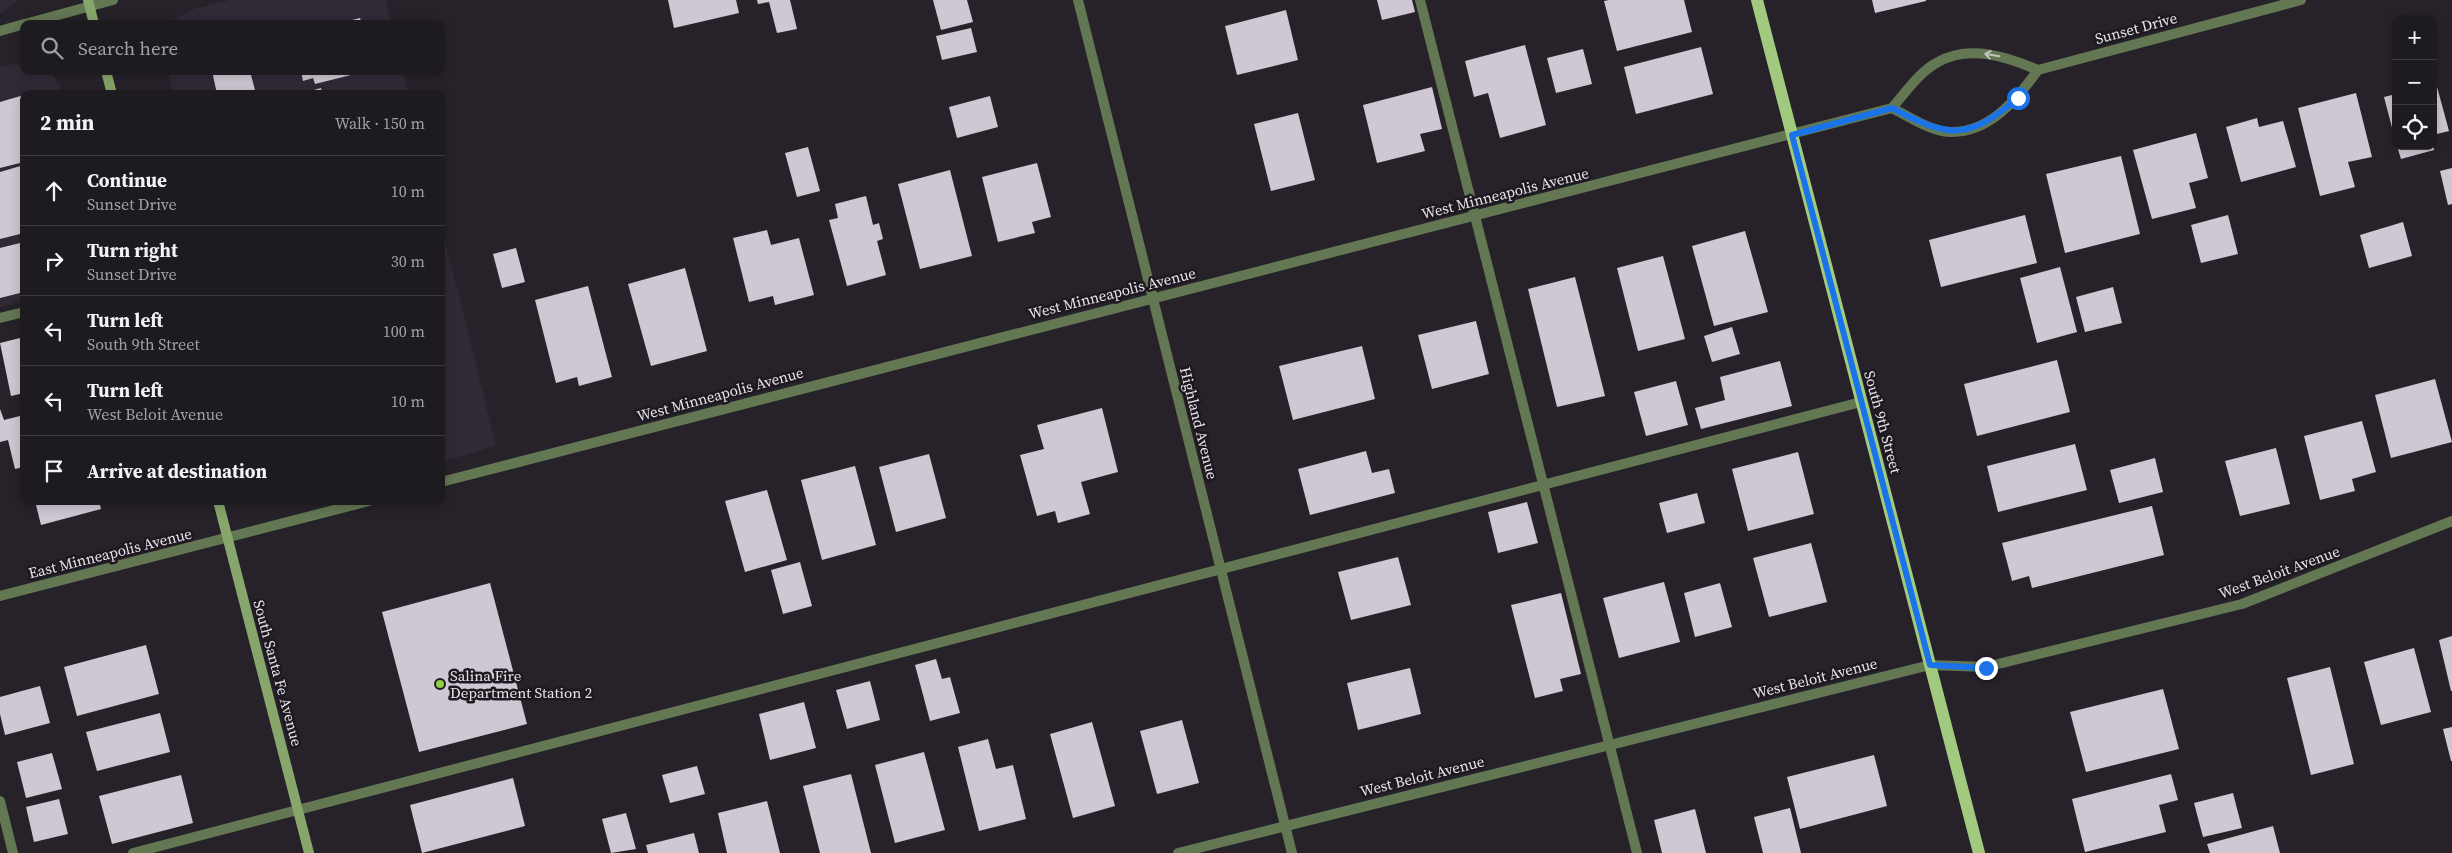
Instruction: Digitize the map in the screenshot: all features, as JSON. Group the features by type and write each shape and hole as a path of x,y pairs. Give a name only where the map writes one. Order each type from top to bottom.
{"main road":[{"name":"South 9th Street","path":"1757,0 1978,853"},
{"path":"89,3 93,20"},
{"path":"107,75 111,90"},
{"name":"South Santa Fe Avenue","path":"219,505 309,853"}],"street":[{"path":"36,20 89,3 113,0"},
{"name":"Highland Avenue","path":"1078,0 1292,853"},
{"path":"1420,0 1636,853"},
{"name":"Sunset Drive","path":"2038,70 2301,0"},
{"path":"0,31 20,25"},
{"path":"1792,135 1892,108 1915,81 1938,62 1959,54 1984,54 2011,59 2038,70 2018,98 1994,118 1975,128 1949,132 1924,125 1892,108"},
{"name":"West Minneapolis Avenue","path":"445,481 1792,135"},
{"path":"0,318 20,313"},
{"path":"133,853 1861,402"},
{"path":"227,538 354,505"},
{"name":"West Beloit Avenue","path":"1178,853 1930,665 1986,668 2242,604 2452,522"},
{"name":"East Minneapolis Avenue","path":"0,596 227,538"},
{"path":"0,801 13,853"}],"shaded area":[{"path":"0,0 19,0 0,14"},
{"path":"230,0 386,0 390,20 173,20 194,9"},
{"path":"11,64 20,65 20,75 53,75 61,90 20,90 20,301 0,307 0,67"},
{"path":"168,75 404,75 408,90 172,90"},
{"path":"445,240 496,446 445,461"}],"building":[{"path":"668,0 736,0 739,13 674,28"},
{"path":"757,0 790,0 797,29 777,33 769,2 758,4"},
{"path":"933,0 967,0 973,22 941,30"},
{"path":"1377,0 1412,0 1415,12 1382,20"},
{"path":"1684,0 1692,32 1617,51 1604,1"},
{"path":"1872,0 1926,0 1926,1 1875,13"},
{"path":"1286,10 1298,60 1237,75 1225,26"},
{"path":"971,28 977,52 942,60 936,36"},
{"path":"1525,45 1546,125 1500,138 1488,93 1474,97 1465,61"},
{"path":"1701,47 1713,94 1636,114 1624,67"},
{"path":"1583,49 1592,84 1556,93 1547,58"},
{"path":"213,75 251,75 255,90 216,90"},
{"path":"302,75 351,75 315,84 313,78 303,81"},
{"path":"1432,87 1442,129 1420,134 1425,151 1377,163 1363,105"},
{"path":"2437,87 2449,131 2437,134"},
{"path":"2356,93 2372,157 2348,162 2355,187 2320,196 2298,108"},
{"path":"2392,95 2392,128 2384,97"},
{"path":"20,96 20,163 0,168 0,102"},
{"path":"990,96 998,127 957,138 949,107"},
{"path":"1298,113 1315,180 1271,191 1254,124"},
{"path":"2257,118 2259,127 2283,121 2296,167 2241,182 2226,127"},
{"path":"2196,133 2208,178 2189,183 2196,208 2152,219 2133,150"},
{"path":"808,147 820,191 797,197 785,153"},
{"path":"2398,150 2434,150 2401,159"},
{"path":"2121,156 2140,234 2065,253 2046,174"},
{"path":"1037,163 1051,217 1032,222 1035,233 998,242 982,177"},
{"path":"20,166 20,234 0,239 0,172"},
{"path":"2452,168 2452,204 2448,205 2440,171"},
{"path":"950,170 972,256 920,269 898,184"},
{"path":"866,196 873,225 879,223 883,239 877,241 886,275 847,286 829,220 838,218 835,204"},
{"path":"2025,215 2037,263 1941,287 1929,240"},
{"path":"2228,215 2238,254 2201,263 2191,225"},
{"path":"2403,222 2412,256 2369,268 2360,235"},
{"path":"767,230 771,245 799,238 814,295 775,305 773,296 749,302 733,238"},
{"path":"1745,231 1768,312 1714,326 1692,246"},
{"path":"20,243 20,293 0,298 0,248"},
{"path":"516,248 525,282 502,288 493,254"},
{"path":"1663,256 1685,339 1638,351 1617,268"},
{"path":"2060,267 2077,332 2037,343 2020,278"},
{"path":"685,268 707,351 651,366 628,284"},
{"path":"1575,277 1605,396 1557,407 1528,289"},
{"path":"588,286 612,377 579,386 577,377 556,383 535,300"},
{"path":"2113,287 2122,323 2085,332 2076,297"},
{"path":"1476,321 1489,374 1432,389 1418,335"},
{"path":"1732,327 1740,354 1712,362 1704,336"},
{"path":"20,338 20,394 11,396 0,343"},
{"path":"1362,346 1375,399 1293,420 1279,366"},
{"path":"2057,360 2070,412 1977,436 1964,384"},
{"path":"1780,361 1792,406 1701,429 1695,408 1725,400 1720,377"},
{"path":"2435,379 2452,442 2391,458 2375,395"},
{"path":"1676,381 1688,425 1646,436 1634,392"},
{"path":"1102,408 1118,472 1081,482 1090,514 1058,523 1055,511 1037,516 1020,455 1044,449 1037,425"},
{"path":"0,409 4,420 20,416 20,468 15,469 8,440 0,442"},
{"path":"2362,421 2376,472 2352,479 2355,491 2320,500 2304,436"},
{"path":"2075,444 2087,490 1998,512 1987,466"},
{"path":"2276,448 2290,504 2240,516 2225,461"},
{"path":"1366,451 1372,473 1389,469 1395,493 1310,515 1298,469"},
{"path":"1798,452 1814,514 1748,531 1732,469"},
{"path":"929,454 946,518 896,532 879,467"},
{"path":"2155,458 2163,492 2119,503 2110,470"},
{"path":"855,466 876,545 822,560 801,480"},
{"path":"767,490 787,560 745,572 725,501"},
{"path":"1697,493 1705,523 1667,533 1659,503"},
{"path":"1527,502 1538,543 1498,553 1488,512"},
{"path":"36,505 100,505 101,509 41,525"},
{"path":"2152,506 2164,555 2032,588 2029,576 2012,581 2002,543"},
{"path":"1811,543 1827,602 1769,617 1753,558"},
{"path":"1398,557 1411,605 1351,620 1338,572"},
{"path":"800,562 812,606 783,614 771,570"},
{"path":"1664,582 1680,642 1619,658 1603,598"},
{"path":"490,583 527,724 419,752 382,612"},
{"path":"1720,583 1732,627 1695,637 1684,593"},
{"path":"1561,593 1581,674 1560,679 1563,691 1535,698 1511,605"},
{"path":"2452,636 2452,691 2451,691 2439,640"},
{"path":"146,645 159,694 77,716 64,667"},
{"path":"2414,648 2431,712 2381,725 2364,662"},
{"path":"936,659 942,679 950,677 960,713 930,721 915,665"},
{"path":"2330,667 2354,764 2311,775 2287,678"},
{"path":"1410,668 1421,714 1358,730 1347,683"},
{"path":"870,681 880,720 847,729 836,690"},
{"path":"40,686 50,723 5,735 0,714 0,697"},
{"path":"2163,689 2179,749 2086,772 2070,712"},
{"path":"804,702 816,748 770,760 759,714"},
{"path":"160,713 170,752 97,771 86,732"},
{"path":"1182,720 1199,783 1157,794 1140,731"},
{"path":"1092,722 1115,806 1073,818 1050,734"},
{"path":"2452,727 2452,761 2451,761 2443,729"},
{"path":"988,739 996,769 1013,765 1026,819 979,831 958,747"},
{"path":"924,752 945,830 895,843 875,765"},
{"path":"52,753 62,789 26,798 17,762"},
{"path":"1874,755 1887,806 1800,829 1787,777"},
{"path":"697,766 705,794 670,803 662,775"},
{"path":"851,774 871,853 820,853 803,786"},
{"path":"2171,774 2178,800 2159,805 2166,832 2085,852 2072,799"},
{"path":"181,775 193,823 112,844 99,796"},
{"path":"513,778 525,826 422,853 410,805"},
{"path":"2233,793 2242,828 2203,837 2194,803"},
{"path":"59,799 68,834 34,842 26,807"},
{"path":"767,801 780,853 727,853 718,813"},
{"path":"1790,808 1801,853 1763,853 1754,817"},
{"path":"1695,809 1706,853 1662,853 1654,820"},
{"path":"626,813 636,849 611,853 602,819"},
{"path":"2273,826 2280,853 2210,853 2207,844"},
{"path":"694,833 699,853 648,853 646,845"}],"place":[{"name":"Salina Fire Department Station 2","path":"440,684"}],"route":[{"path":"1986,668 1930,665 1792,135 1892,108 1924,125 1949,132 1975,128 1994,118 2018,98"}]}
